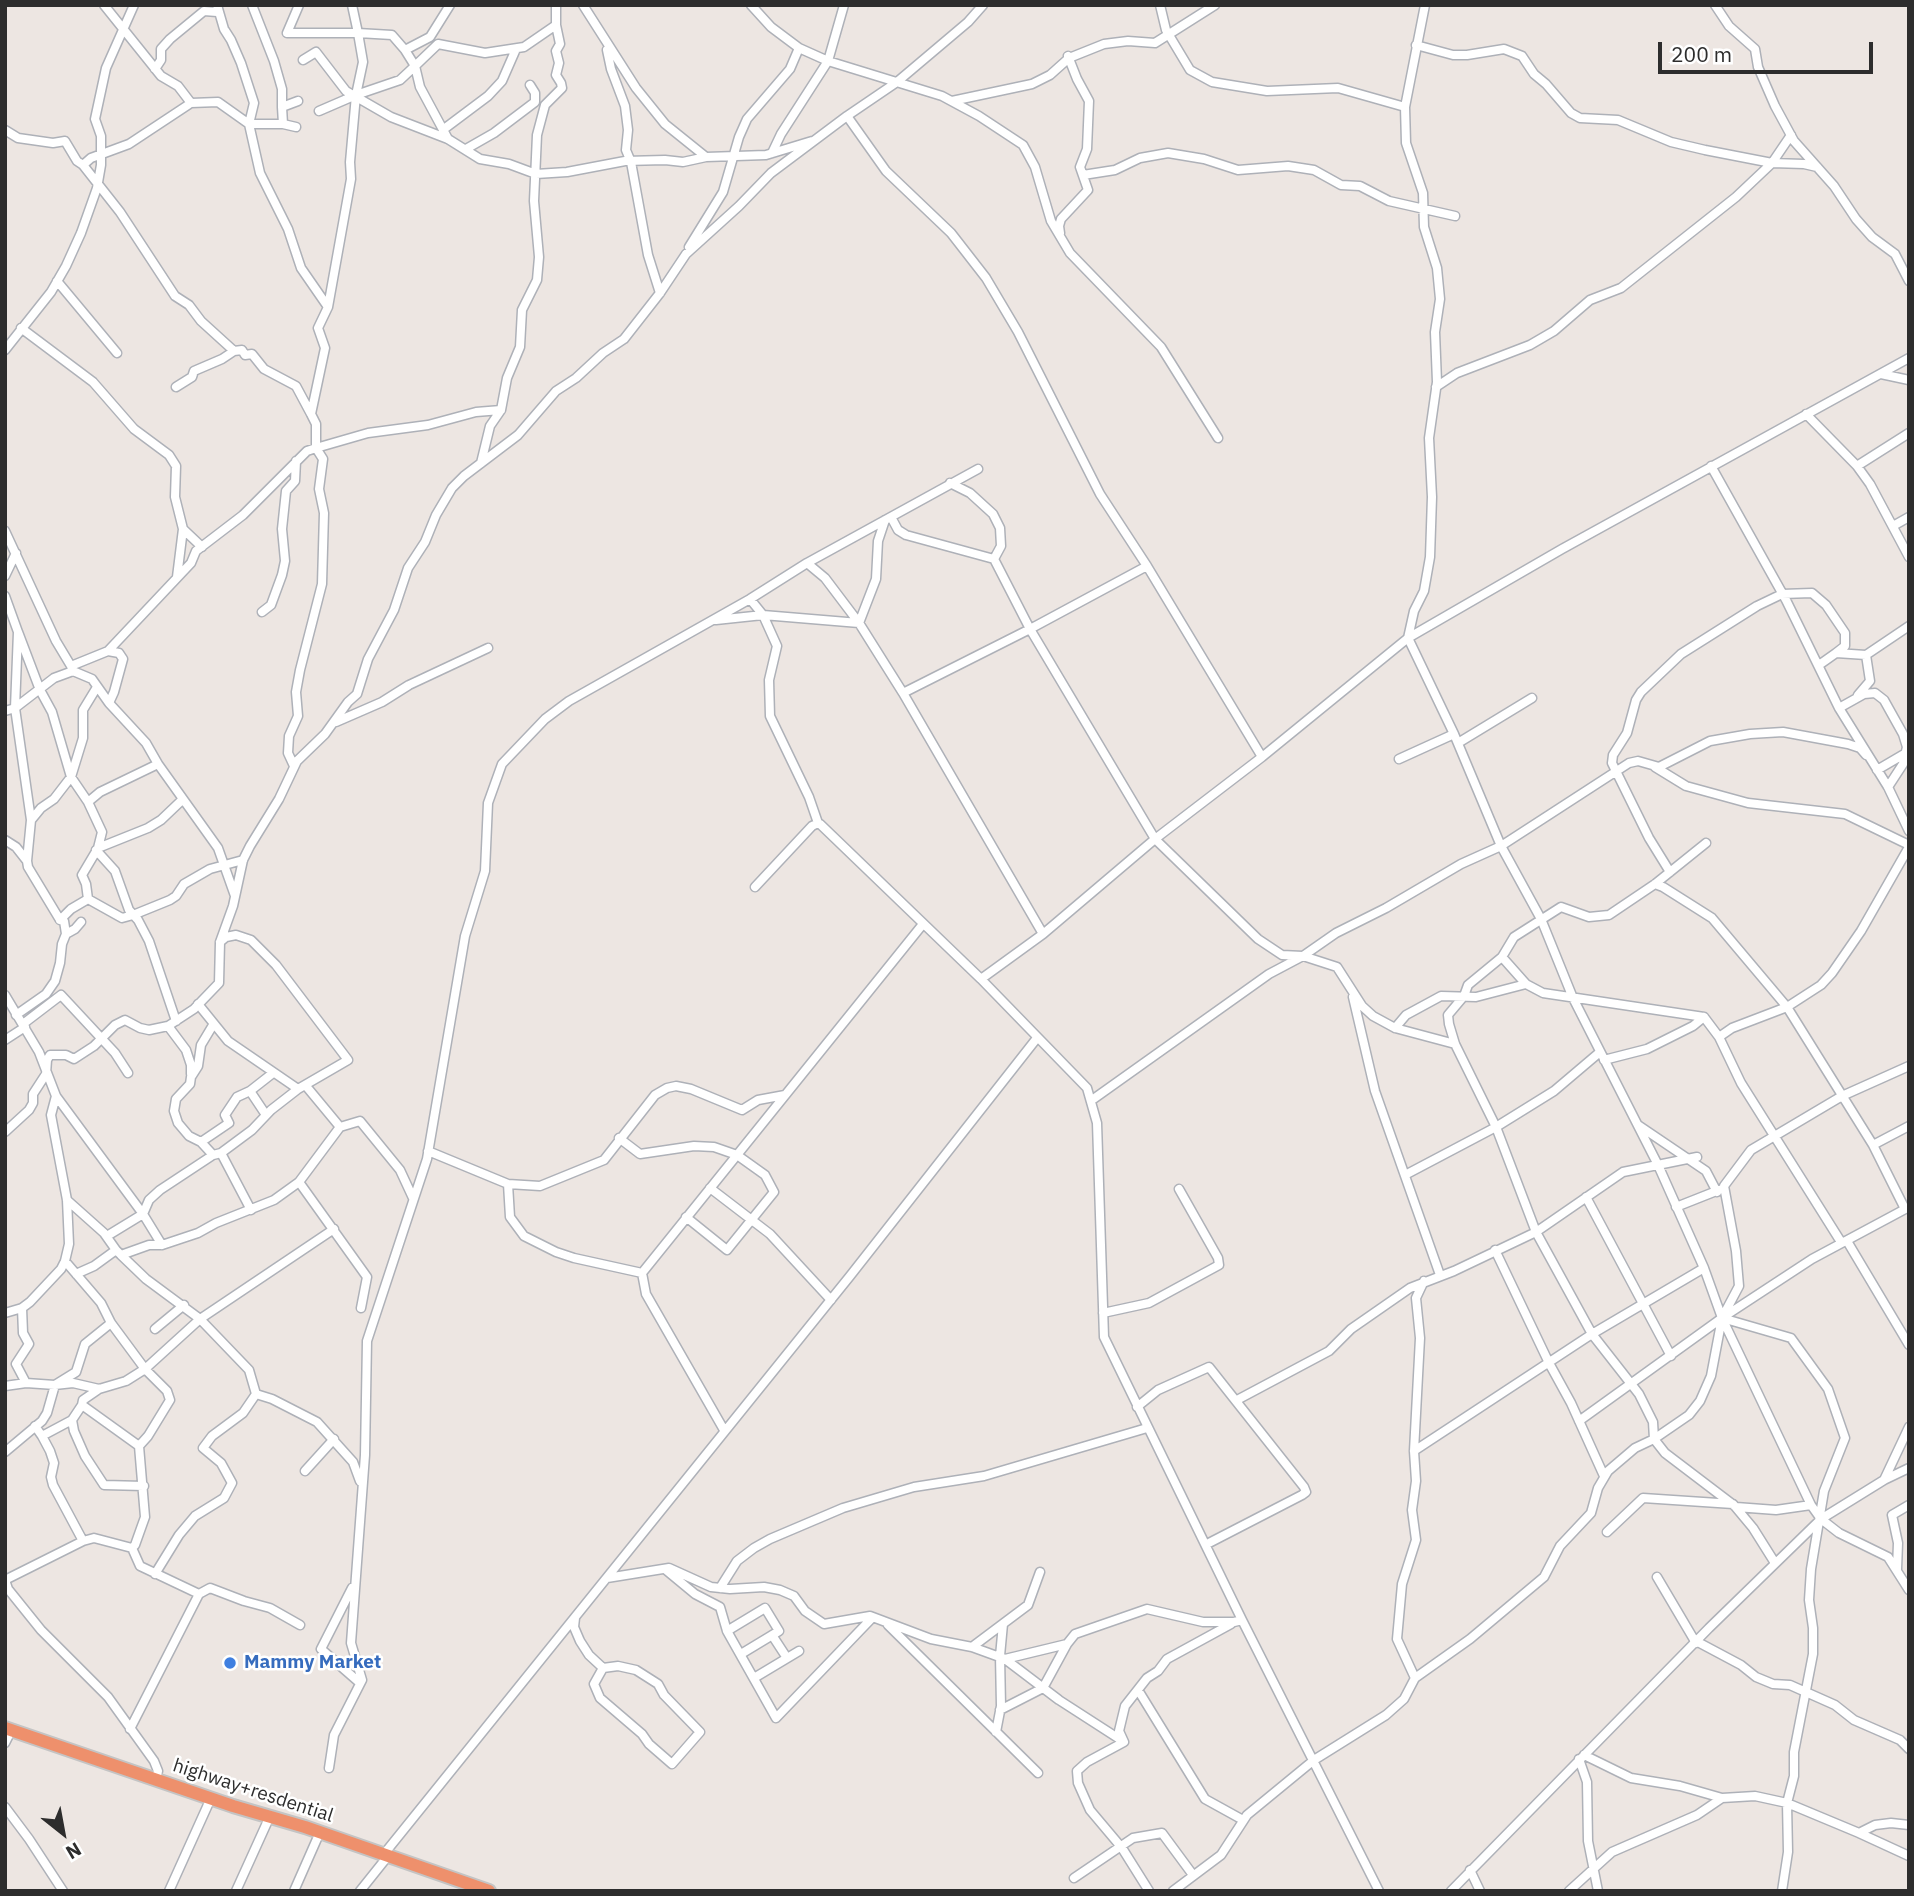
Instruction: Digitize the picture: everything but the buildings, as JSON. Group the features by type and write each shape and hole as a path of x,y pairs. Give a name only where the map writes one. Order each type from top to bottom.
{"highway":[{"name":"highway+resdential","path":"8,1729 489,1891"}],"street":[{"path":"104,5 161,76 178,86 191,103"},
{"path":"5,350 57,281 81,233 98,182 101,136 96,116 110,57 134,5"},
{"path":"252,5 282,89 283,124"},
{"path":"299,5 287,33 392,35 415,66 420,87 448,138"},
{"path":"311,414 325,348 318,328 328,307 351,179 356,95 363,62 352,5"},
{"path":"405,50 430,37 450,5"},
{"path":"481,463 490,426 501,410 507,378 520,347 522,310 537,280 539,257 534,201 537,135 545,105 562,88 556,75 559,63 556,51 560,44 556,5"},
{"path":"583,5 636,89 665,124 706,157"},
{"path":"751,5 771,27 799,48 828,61 951,101 979,116 1027,150 1035,167 1051,221 1062,239 1081,265 1161,347 1218,438"},
{"path":"772,153 781,134 828,61 844,5"},
{"path":"685,254 771,173 897,82 968,22 983,5"},
{"path":"1160,5 1168,34 1190,70 1212,82 1267,92 1338,88 1405,107"},
{"path":"951,101 1032,84 1050,75 1069,57 1104,44 1128,41 1155,44 1215,5"},
{"path":"1424,5 1405,107 1406,143 1423,193 1424,227 1440,286 1435,332 1436,387 1429,438 1432,497 1430,557 1424,591 1413,611 1408,638 1456,738 1501,846 1541,919 1573,998 1658,1165 1704,1268 1722,1318 1811,1505 1821,1518 1839,1533 1888,1557 1909,1590"},
{"path":"1715,5 1729,26 1755,49 1758,67 1791,135 1834,186 1856,219 1872,237 1895,254 1909,281"},
{"path":"155,69 161,60 161,49 187,23 204,11 217,8 241,63 254,103 248,124 260,173 288,229 301,268 328,307"},
{"path":"319,111 400,80 439,44 485,53 516,49 524,47 556,25"},
{"path":"606,43 611,69 625,106 628,130 626,150 631,162 648,255 660,293"},
{"path":"1416,45 1453,55 1504,49 1522,56 1537,78 1546,84 1571,113 1580,118 1618,120 1671,142 1772,163 1816,167"},
{"path":"5,1132 29,1110 33,1103 33,1094 46,1074 50,1055 66,1055 74,1059 102,1040 115,1025 125,1020 149,1030 168,1026 188,1014 219,983 220,942 243,860 279,799 296,761 336,722 348,702 357,694 368,659 394,610 408,568 425,542 441,505 459,480 519,435 556,391 624,339 660,293 723,192 747,119 790,69 799,48"},
{"path":"444,129 488,96 502,81 516,49"},
{"path":"303,60 316,52 346,91 391,117 448,138 480,159 509,164 536,174 631,162 734,158 772,153 818,139"},
{"path":"1062,239 1059,226 1061,219 1088,190 1080,167 1087,149 1089,101 1069,57"},
{"path":"466,149 494,133 535,102 535,93 530,85"},
{"path":"282,107 298,101"},
{"path":"83,165 101,153 129,144 191,103 218,102 248,124 283,124 296,127"},
{"path":"847,116 886,171 951,233 986,278 1017,332 1100,494 1147,566 1262,757"},
{"path":"5,130 18,138 52,143 65,141 77,161 98,182 175,296 189,305 201,321 234,351"},
{"path":"1436,387 1457,373 1530,345 1554,331 1590,300 1621,288 1736,197 1772,163 1791,135"},
{"path":"1083,175 1115,170 1140,158 1168,153 1204,159 1238,170 1288,166 1314,170 1341,185 1360,186 1389,201 1423,211 1455,216"},
{"path":"57,281 117,354"},
{"path":"21,327 93,382 134,429 169,455 176,466 175,497 183,529 177,577"},
{"path":"176,387 192,377 194,371 234,351 242,350 245,355 252,354 264,369 296,386 316,424 316,448 323,459 319,489 324,513 322,584 300,670 296,692 298,716 289,736 288,753 294,766"},
{"path":"981,979 1044,934 1155,839 1262,757 1408,638 1562,549 1909,358"},
{"path":"1881,374 1909,380"},
{"path":"5,711 15,708 54,678 108,651 191,563 202,547 243,515 307,451 368,433 428,425 476,412 501,410"},
{"path":"1806,414 1857,466 1870,484 1909,557"},
{"path":"1857,466 1909,433"},
{"path":"262,612 271,605 285,561 282,529 286,491 295,481 296,461"},
{"path":"1712,466 1866,755"},
{"path":"329,1768 334,1735 362,1680 351,1643 368,1390 367,1341 428,1152 462,947 485,871 488,803 502,764 545,719 569,701 750,599 807,563 978,469"},
{"path":"950,483 970,493 993,514 1000,528 1000,546 994,559"},
{"path":"1893,526 1909,517"},
{"path":"888,519 906,535 994,559 1030,629 1155,839 1274,952 1303,956 1337,967 1368,1012 1395,1028 1455,1044"},
{"path":"859,623 876,579 878,541 888,519"},
{"path":"183,529 202,547"},
{"path":"5,531 56,641 72,668 92,679 109,703 146,743 182,800 218,849 235,896"},
{"path":"5,576 16,553"},
{"path":"807,563 825,578 859,623 1044,934"},
{"path":"903,693 1147,566"},
{"path":"1670,872 1612,763 1641,692 1681,654 1757,606 1782,594 1812,593 1826,605 1845,633 1844,646 1818,665"},
{"path":"5,596 40,690 52,712 71,777 88,802 102,832 97,849 82,875 88,899"},
{"path":"750,599 763,615 778,646 769,680 770,716 809,797 818,823 981,979 1079,1078 1092,1100 1097,1123 1104,1337 1207,1544 1238,1621 1314,1760 1379,1891"},
{"path":"712,621 763,615 859,623"},
{"path":"1836,653 1866,655 1909,626"},
{"path":"16,1015 46,995 51,988 66,934 64,921 60,920 27,861 32,820 15,708 18,632"},
{"path":"336,722 488,648"},
{"path":"108,651 119,653 123,659 109,703"},
{"path":"1854,700 1870,681 1866,655"},
{"path":"32,820 41,808 54,799 71,777 83,738 83,710 97,687"},
{"path":"1839,708 1864,694 1875,693 1884,700 1903,734 1907,747 1903,764 1888,787"},
{"path":"1399,759 1456,738 1532,698"},
{"path":"1655,767 1710,741 1750,734 1783,732 1848,744 1860,748 1877,770 1909,831"},
{"path":"1877,770 1907,753"},
{"path":"1092,1100 1269,974 1303,956 1336,933 1386,908 1461,864 1501,846 1629,763 1638,761 1655,767 1686,786 1748,803 1845,814 1909,846 1861,931 1821,985 1787,1007 1732,1028 1718,1037"},
{"path":"88,802 100,792 158,764"},
{"path":"97,849 148,828 182,800"},
{"path":"755,887 812,826 818,823"},
{"path":"5,840 16,847 27,861"},
{"path":"1706,843 1655,884 1609,915 1589,917 1561,907 1541,919 1514,937 1502,957 1468,985 1464,996 1448,1015 1455,1044 1496,1127 1536,1232 1592,1334 1631,1384 1653,1422 1654,1439 1665,1453 1736,1507 1776,1510 1811,1505"},
{"path":"97,849 115,872 122,896 149,941 176,1021"},
{"path":"88,899 122,918 170,900 184,884 210,869 243,860"},
{"path":"1579,1421 1722,1318 1812,1259 1907,1208 1873,1146 1787,1007 1712,918 1655,884"},
{"path":"60,920 71,909 88,899"},
{"path":"66,934 81,922"},
{"path":"724,1430 646,1294 642,1273 923,924"},
{"path":"107,1236 143,1214 149,1200 160,1190 252,1130 266,1115 302,1087 348,1060 276,965 251,940 236,935 226,937 220,942"},
{"path":"1502,957 1526,984 1543,993 1704,1017 1807,1190 1844,1241 1909,1345"},
{"path":"1395,1028 1406,1015 1441,996 1476,997 1526,984"},
{"path":"1350,987 1375,1091 1440,1275"},
{"path":"5,995 39,1052 56,1096 143,1214 162,1245"},
{"path":"5,1040 61,995 115,1053 128,1073"},
{"path":"198,1004 213,1025 236,1048 273,1073 302,1087 341,1127"},
{"path":"1405,1175 1496,1127 1554,1091 1602,1056 1647,1049 1693,1026 1704,1017"},
{"path":"191,1077 198,1066 201,1045 213,1025"},
{"path":"168,1026 186,1050 191,1065 190,1084 176,1099 174,1111 178,1123 189,1136 217,1154 251,1210"},
{"path":"359,1891 1037,1038"},
{"path":"1676,1206 1720,1189 1751,1150 1842,1096 1909,1066"},
{"path":"201,1142 229,1124 225,1115 237,1097 250,1091 273,1073"},
{"path":"428,1152 508,1184 540,1186 604,1160 655,1095 667,1088 677,1086 691,1089 742,1110 758,1100 785,1095"},
{"path":"250,1091 266,1115"},
{"path":"5,1313 22,1308 61,1269 69,1244 67,1200 51,1115 56,1096"},
{"path":"76,1274 119,1252 162,1245 198,1233 274,1200 299,1182 341,1127 360,1121 400,1170 414,1199"},
{"path":"1173,1891 1221,1855 1242,1820 1314,1760 1386,1715 1404,1699 1415,1678 1470,1639 1544,1577 1560,1546 1591,1513 1604,1476 1635,1448 1654,1439 1689,1415 1700,1401 1711,1376 1722,1318 1739,1286 1736,1251 1720,1189 1706,1171 1637,1125"},
{"path":"1873,1146 1909,1126"},
{"path":"619,1138 640,1154 694,1146 714,1147 737,1155 765,1175 774,1192 727,1250 686,1217"},
{"path":"1237,1400 1329,1350 1367,1316 1424,1281 1536,1232 1623,1172 1697,1157"},
{"path":"299,1182 367,1277 361,1308"},
{"path":"508,1184 510,1217 524,1236 574,1258 642,1273"},
{"path":"710,1188 770,1234 831,1300"},
{"path":"1103,1313 1149,1303 1219,1265 1218,1258 1180,1189"},
{"path":"1586,1197 1671,1356"},
{"path":"67,1200 107,1236 146,1279 200,1319 249,1370 256,1394"},
{"path":"42,1436 72,1419 83,1400 99,1389 126,1381 145,1369 200,1319 334,1229"},
{"path":"1495,1250 1604,1476"},
{"path":"65,1261 101,1303 111,1324 145,1369 167,1391 170,1400 139,1446"},
{"path":"1414,1451 1592,1334 1704,1268"},
{"path":"1415,1678 1397,1639 1402,1584 1416,1540 1412,1510 1416,1481 1414,1451 1420,1338 1416,1298 1424,1281"},
{"path":"155,1329 184,1306"},
{"path":"22,1308 23,1333 29,1344 16,1364 26,1383"},
{"path":"1722,1318 1791,1338 1828,1389 1844,1438 1824,1491 1811,1569 1809,1600 1813,1654 1794,1752 1794,1776 1787,1803 1788,1852 1782,1891"},
{"path":"5,1452 47,1413 55,1385 76,1372 85,1344 111,1324"},
{"path":"1137,1407 1158,1390 1209,1367 1303,1485 1306,1492 1207,1544"},
{"path":"5,1386 73,1383 99,1389"},
{"path":"256,1394 272,1399 317,1422 353,1462 361,1484"},
{"path":"155,1574 179,1535 195,1516 224,1498 232,1483 221,1463 203,1448 212,1436 243,1413 256,1394"},
{"path":"82,1405 139,1446 145,1517 132,1548"},
{"path":"72,1419 85,1456 104,1485 144,1486"},
{"path":"35,1426 54,1463 51,1477 53,1485 83,1541"},
{"path":"1884,1480 1909,1427"},
{"path":"720,1588 737,1562 754,1548 843,1508 914,1487 984,1476 1147,1428"},
{"path":"305,1471 334,1439"},
{"path":"1451,1891 1696,1641 1821,1518 1909,1468"},
{"path":"1606,1532 1643,1498 1733,1504 1753,1528 1775,1563"},
{"path":"1896,1569 1898,1544 1892,1515 1909,1505"},
{"path":"132,1548 94,1538 83,1541 6,1586 41,1630 108,1697 154,1761 158,1771 156,1779"},
{"path":"132,1548 140,1566 199,1594"},
{"path":"1896,1569 1909,1564"},
{"path":"607,1577 669,1568 711,1587 764,1587 780,1590 794,1596 805,1612 824,1624 870,1616 931,1639 972,1647 1002,1657 1124,1742"},
{"path":"664,1569 695,1594 720,1607 727,1631 776,1718 872,1618"},
{"path":"972,1647 1028,1605 1040,1572"},
{"path":"1657,1577 1696,1641 1741,1665 1756,1677 1773,1684 1790,1685 1835,1705 1854,1720 1900,1740 1909,1749"},
{"path":"355,1583 321,1649 360,1683"},
{"path":"130,1729 199,1594 210,1588 271,1608 300,1625"},
{"path":"727,1631 765,1608 779,1631 741,1654"},
{"path":"1000,1710 1043,1688 1075,1634 1147,1609 1203,1622 1238,1621"},
{"path":"575,1618 574,1627 580,1642 603,1668"},
{"path":"1124,1742 1119,1731 1125,1706 1167,1659 1238,1621"},
{"path":"886,1623 1038,1773"},
{"path":"996,1732 1000,1710 1003,1624"},
{"path":"772,1635 788,1658"},
{"path":"1002,1657 1068,1644"},
{"path":"754,1678 799,1651"},
{"path":"618,1666 636,1670 658,1684 664,1695 700,1732 672,1764 600,1698 594,1684 603,1668 618,1666"},
{"path":"1138,1690 1205,1799 1242,1820"},
{"path":"5,1743 8,1729"},
{"path":"1124,1742 1087,1762 1077,1771 1078,1783 1090,1810 1122,1847 1149,1891"},
{"path":"1581,1757 1630,1778 1679,1786 1722,1798 1755,1796 1787,1803 1909,1856"},
{"path":"1581,1757 1587,1782 1588,1841 1598,1891"},
{"path":"169,1891 211,1798"},
{"path":"1570,1891 1612,1852 1697,1815 1722,1798"},
{"path":"5,1807 63,1891"},
{"path":"236,1891 270,1816"},
{"path":"1860,1833 1875,1825 1909,1825"},
{"path":"294,1891 320,1832"},
{"path":"1074,1878 1133,1838 1161,1833 1193,1875"},
{"path":"1470,1870 1480,1891"}],"place":[{"name":"Mammy Market","path":"230,1663"}]}
